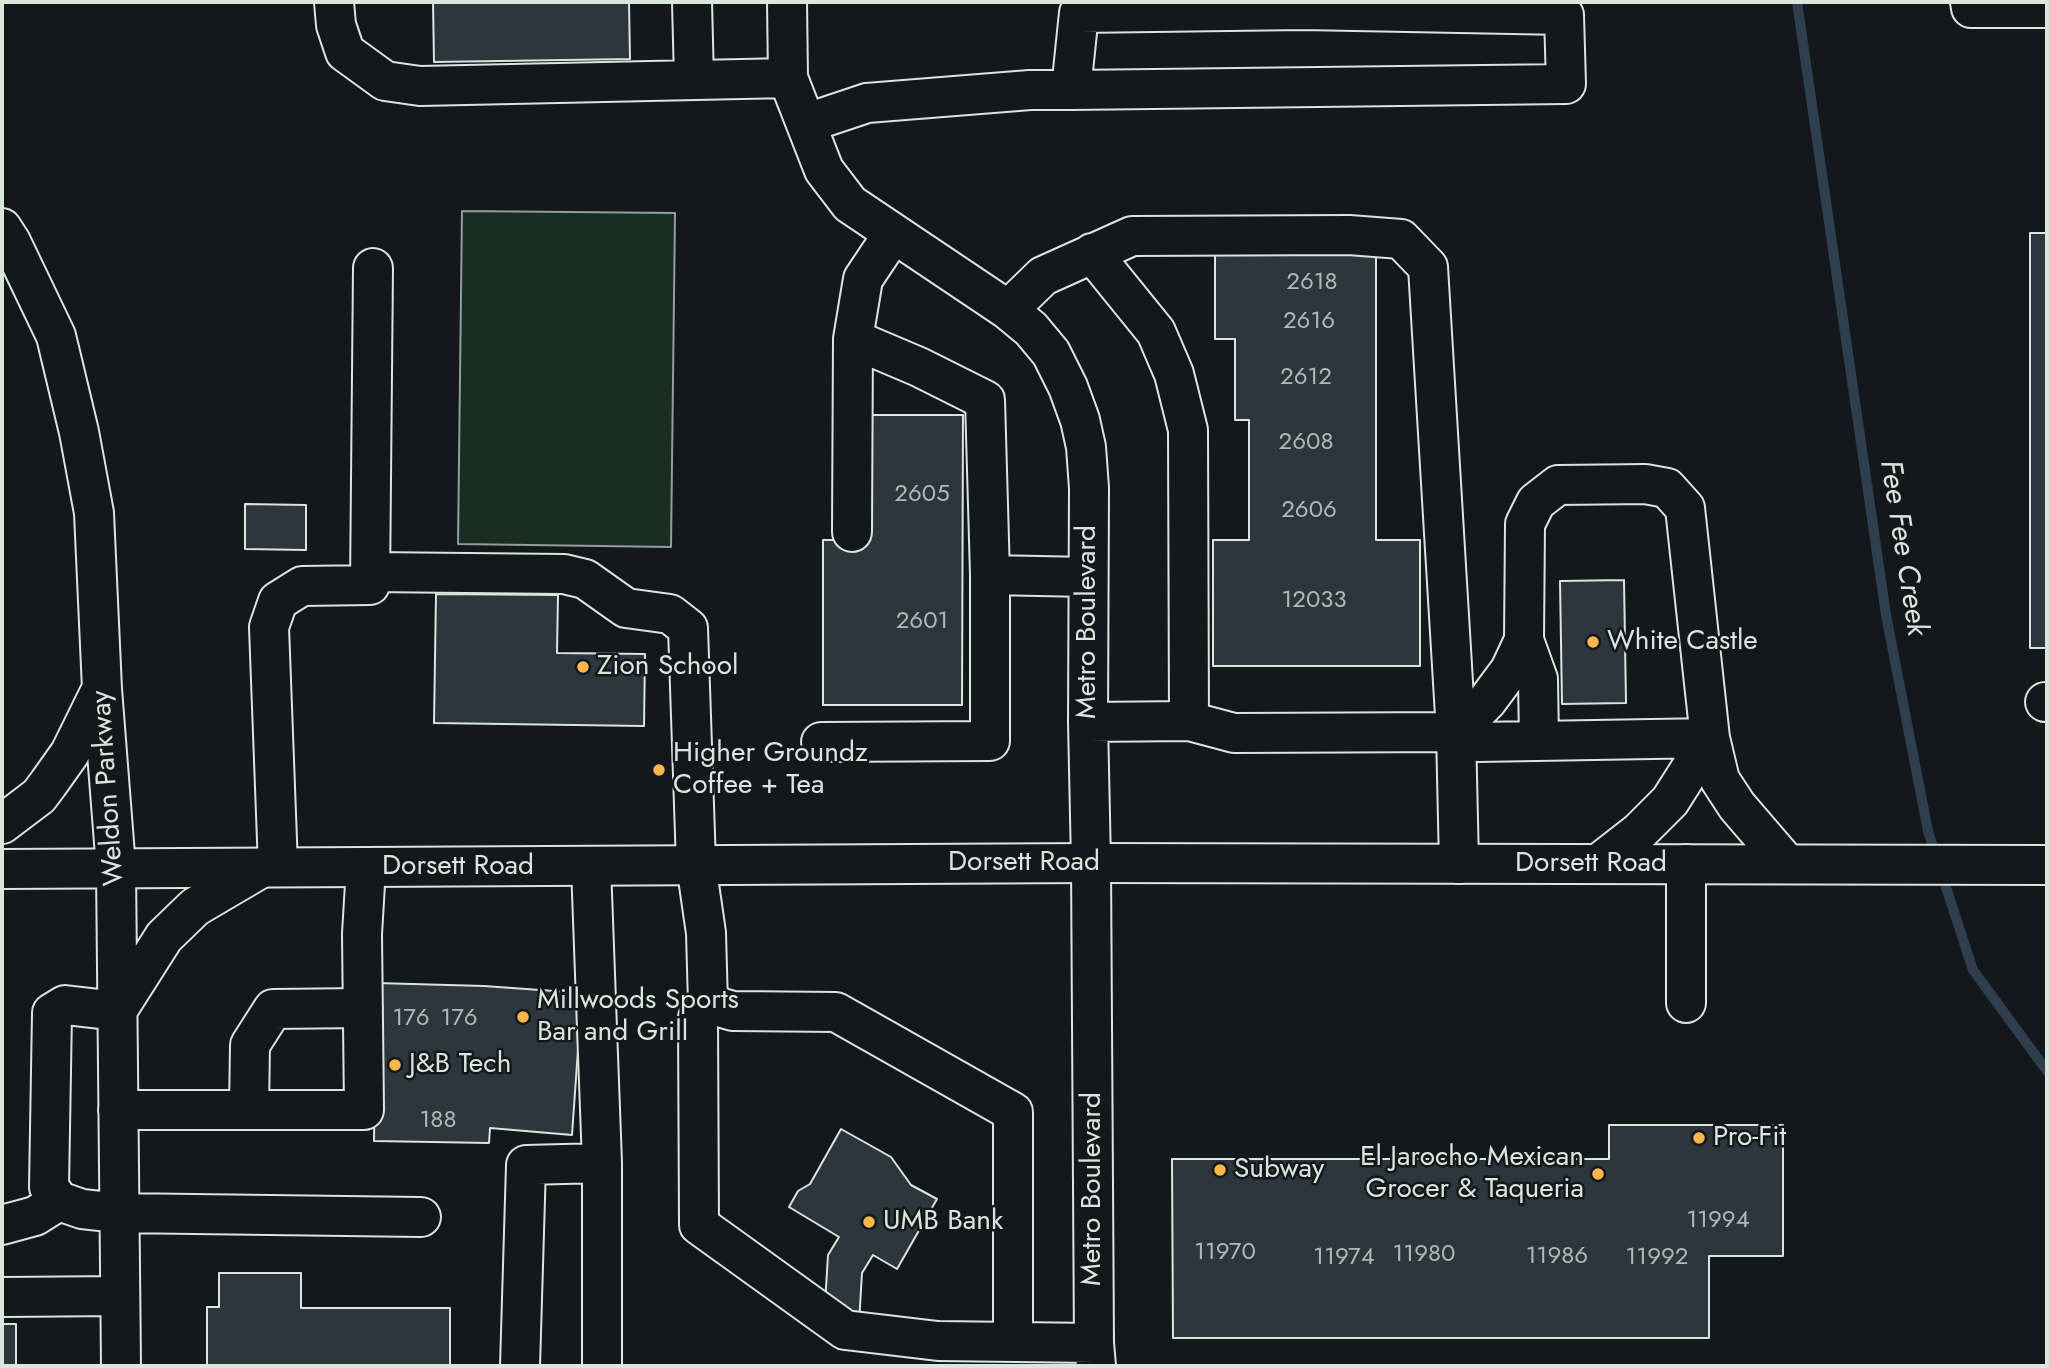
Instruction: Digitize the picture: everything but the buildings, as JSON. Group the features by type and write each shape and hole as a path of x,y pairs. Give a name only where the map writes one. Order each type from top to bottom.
{"street":[{"path":"334,2 336,25 345,52 385,81 420,86 788,78"},
{"path":"692,2 694,80"},
{"name":"Metro Boulevard","path":"787,2 788,78 824,170 850,204 1008,310 1031,329 1051,353 1080,420 1086,447 1089,488 1088,722 1095,1355"},
{"path":"1971,5 2047,8"},
{"path":"807,123 867,103 1030,90 1071,90 1566,84 1564,15 1303,10 1079,13 1071,90"},
{"name":"Weldon Parkway","path":"2,228 56,336 79,432 94,513 102,689 116,868 121,1366"},
{"path":"852,532 853,340 863,279 893,234"},
{"path":"1008,310 1043,276 1132,236 1349,235 1401,239 1428,267 1456,732 1459,864"},
{"path":"1092,253 1156,332 1174,374 1188,430 1189,720"},
{"path":"373,268 370,585 302,586 278,601 268,627 271,867 195,906 164,937 117,1011 65,1005 52,1013 49,1186 59,1201 82,1209 119,1213 421,1217"},
{"path":"821,742 990,741 990,575 985,400 919,367 853,340"},
{"path":"1539,740 1538,679 1524,640 1525,524 1536,502 1558,485 1645,484 1667,488 1685,508 1710,738 1720,780 1737,806 1786,863"},
{"path":"370,572 564,574 585,579 626,608 670,614 688,628 696,864 706,933 708,1004 698,1018 699,1225 845,1329 938,1341 1013,1342 1095,1355"},
{"path":"990,575 1087,577"},
{"path":"1456,732 1487,701 1510,670 1524,640"},
{"path":"2,824 39,796 71,753 102,689"},
{"path":"1088,722 1189,720 1234,733 1456,732 1478,742 1710,738"},
{"path":"1598,864 1639,832 1670,802 1710,738"},
{"name":"Dorsett Road","path":"2,869 1091,863 2046,865"},
{"path":"1686,864 1686,1003"},
{"path":"591,866 602,1163 602,1366"},
{"path":"118,1110 364,1110 362,934 366,867"},
{"path":"708,1004 733,1011 836,1012 1013,1112 1013,1342"},
{"path":"249,1110 250,1045 273,1009 363,1008"},
{"path":"520,1366 526,1165 602,1163"},
{"path":"2,1225 35,1216 59,1201"},
{"path":"2,1297 120,1296"}],"green space":[{"path":"462,211 675,213 671,547 458,544"}],"waterway":[{"name":"Fee Fee Creek","path":"1797,2 1886,615 1928,831 1936,857"},
{"name":"Fee Fee Creek","path":"1941,872 1973,970 2047,1071"}],"place":[{"name":"White Castle","path":"1593,642"},
{"name":"Zion School","path":"583,667"},
{"name":"Higher Groundz Coffee + Tea","path":"659,770"},
{"name":"Millwoods Sports Bar and Grill","path":"523,1017"},
{"name":"J&B Tech","path":"395,1065"},
{"name":"Pro-Fit","path":"1699,1138"},
{"name":"Subway","path":"1220,1170"},
{"name":"El Jarocho Mexican Grocer & Taqueria","path":"1598,1174"},
{"name":"UMB Bank","path":"869,1222"}]}
